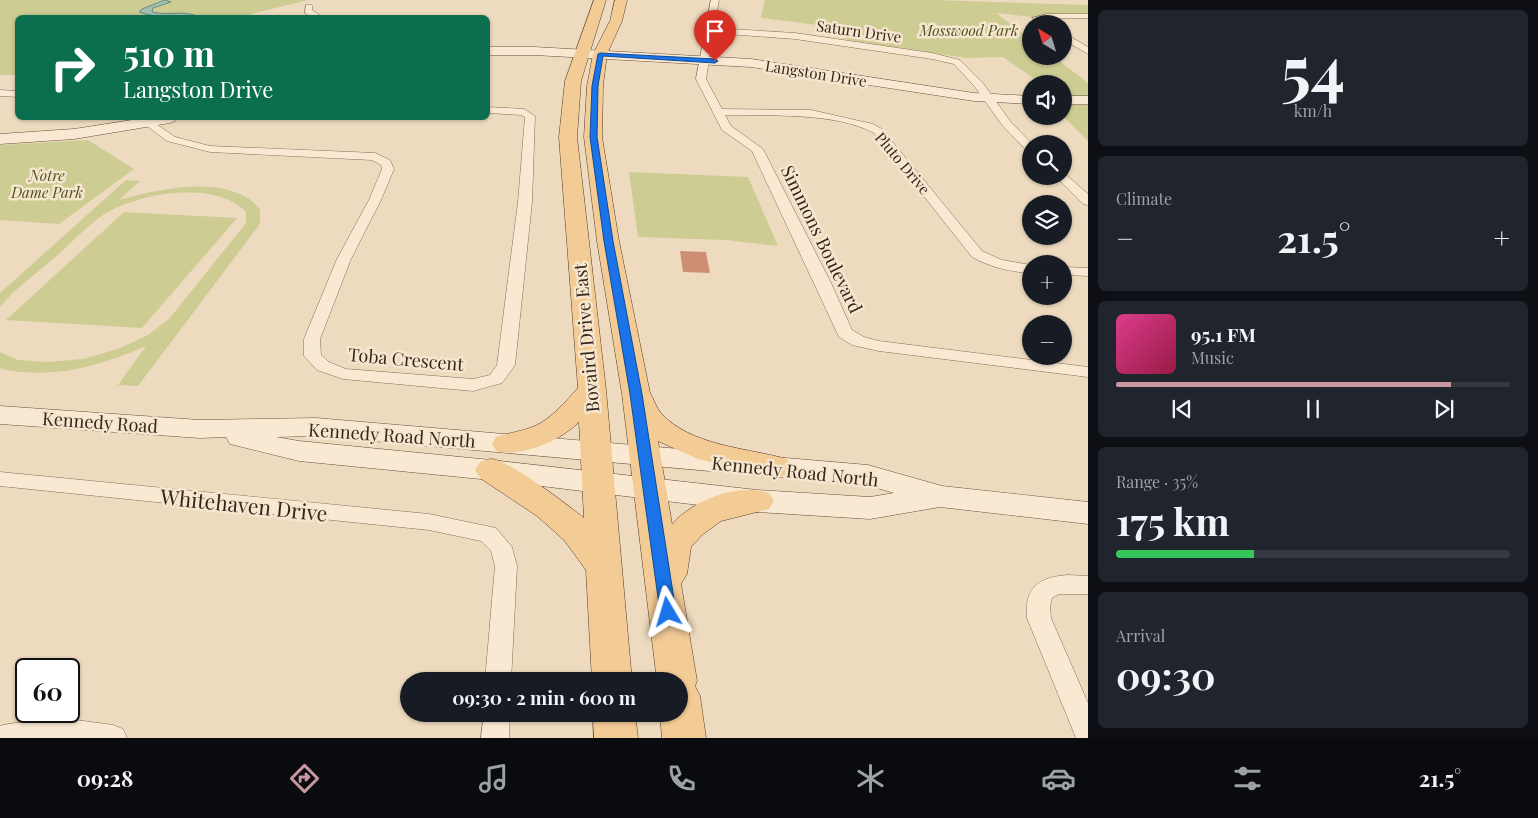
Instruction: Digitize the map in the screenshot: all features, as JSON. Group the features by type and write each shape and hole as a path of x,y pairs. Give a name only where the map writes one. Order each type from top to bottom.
{"main road":[{"name":"Bovaird Drive East","path":"600,0 591,54 595,86 594,137 608,241 648,472 676,672"},
{"name":"Bovaird Drive East","path":"611,672 592,390 568,137 573,81 616,21 621,0"},
{"path":"592,390 554,428 499,457 576,531 604,567"},
{"path":"636,394 648,419 674,437 697,448 776,467"},
{"path":"666,595 674,543 690,526 709,512 729,505 756,501"},
{"path":"615,722 616,738"},
{"path":"682,722 684,738"}],"street":[{"name":"Simmons Boulevard","path":"715,0 701,79 726,128 757,150 823,283 845,333 858,341 879,346 1088,372"},
{"path":"309,7 308,11 315,15"},
{"path":"1072,16 1088,16"},
{"name":"Saturn Drive","path":"709,30 795,36 945,58 957,62 979,85 987,99"},
{"path":"1072,41 1088,51"},
{"name":"Langston Drive","path":"490,51 705,60 772,66 987,99 1022,100"},
{"path":"0,93 15,94"},
{"path":"987,99 1022,141"},
{"path":"1072,100 1088,100"},
{"name":"Toba Crescent","path":"148,123 171,139 210,149 375,157 386,162 388,169 375,200 344,259 312,339 313,356 323,366 343,374 473,385 496,379 506,365 526,202 530,116 524,112 490,110"},
{"name":"Pluto Drive","path":"717,112 811,113 869,126 878,131 977,254 990,262 1007,267 1022,268"},
{"path":"0,139 74,134 161,120"},
{"path":"1071,185 1088,200"},
{"path":"1072,271 1088,272"},
{"name":"Kennedy Road","path":"0,415 200,429"},
{"name":"Kennedy Road North","path":"200,429 299,451 499,457 648,472 776,467 868,475 942,497"},
{"name":"Kennedy Road North","path":"648,472 756,501 870,508 942,497"},
{"name":"Whitehaven Drive","path":"0,479 429,522 488,534 501,547 506,566 499,672"},
{"path":"942,497 1088,513"},
{"path":"1088,585 1064,583 1046,588 1036,604 1038,618 1088,734"},
{"path":"495,738 496,722"},
{"path":"3,738 54,730 113,738"}],"green space":[{"path":"0,0 308,0 251,14 253,15 15,15 15,75 0,75"},
{"name":"Mosswood Park","path":"765,0 933,0 1088,5 1088,15 1022,16 996,13 1022,33 1022,65 1065,65 1088,83 1088,97 1072,97 1072,75 1029,75 1003,57 966,58 843,39 850,29 761,18"},
{"path":"1072,105 1088,105 1088,141 1072,125"},
{"name":"Notre Dame Park","path":"88,140 134,169 59,224 0,220 0,145"},
{"path":"629,172 748,177 778,246 726,240 638,237"},
{"path":"126,180 140,181 119,200 150,192 185,187 219,188 235,192 250,200 259,208 260,224 138,386 118,385 146,346 101,363 71,370 39,373 11,371 0,368 0,352 18,360 48,362 83,359 118,349 148,335 169,319 246,223 246,212 233,202 216,195 176,193 155,196 117,207 84,230 18,288 0,307 0,293"},
{"path":"124,212 237,218 142,328 6,320"}],"shaded area":[{"path":"165,0 171,2 153,8 152,12 194,15 153,15 139,12"}],"building":[{"path":"680,251 706,252 710,273 683,272"}],"route":[{"path":"668,612 636,394 608,241 594,137 595,86 600,54 715,61"}]}
